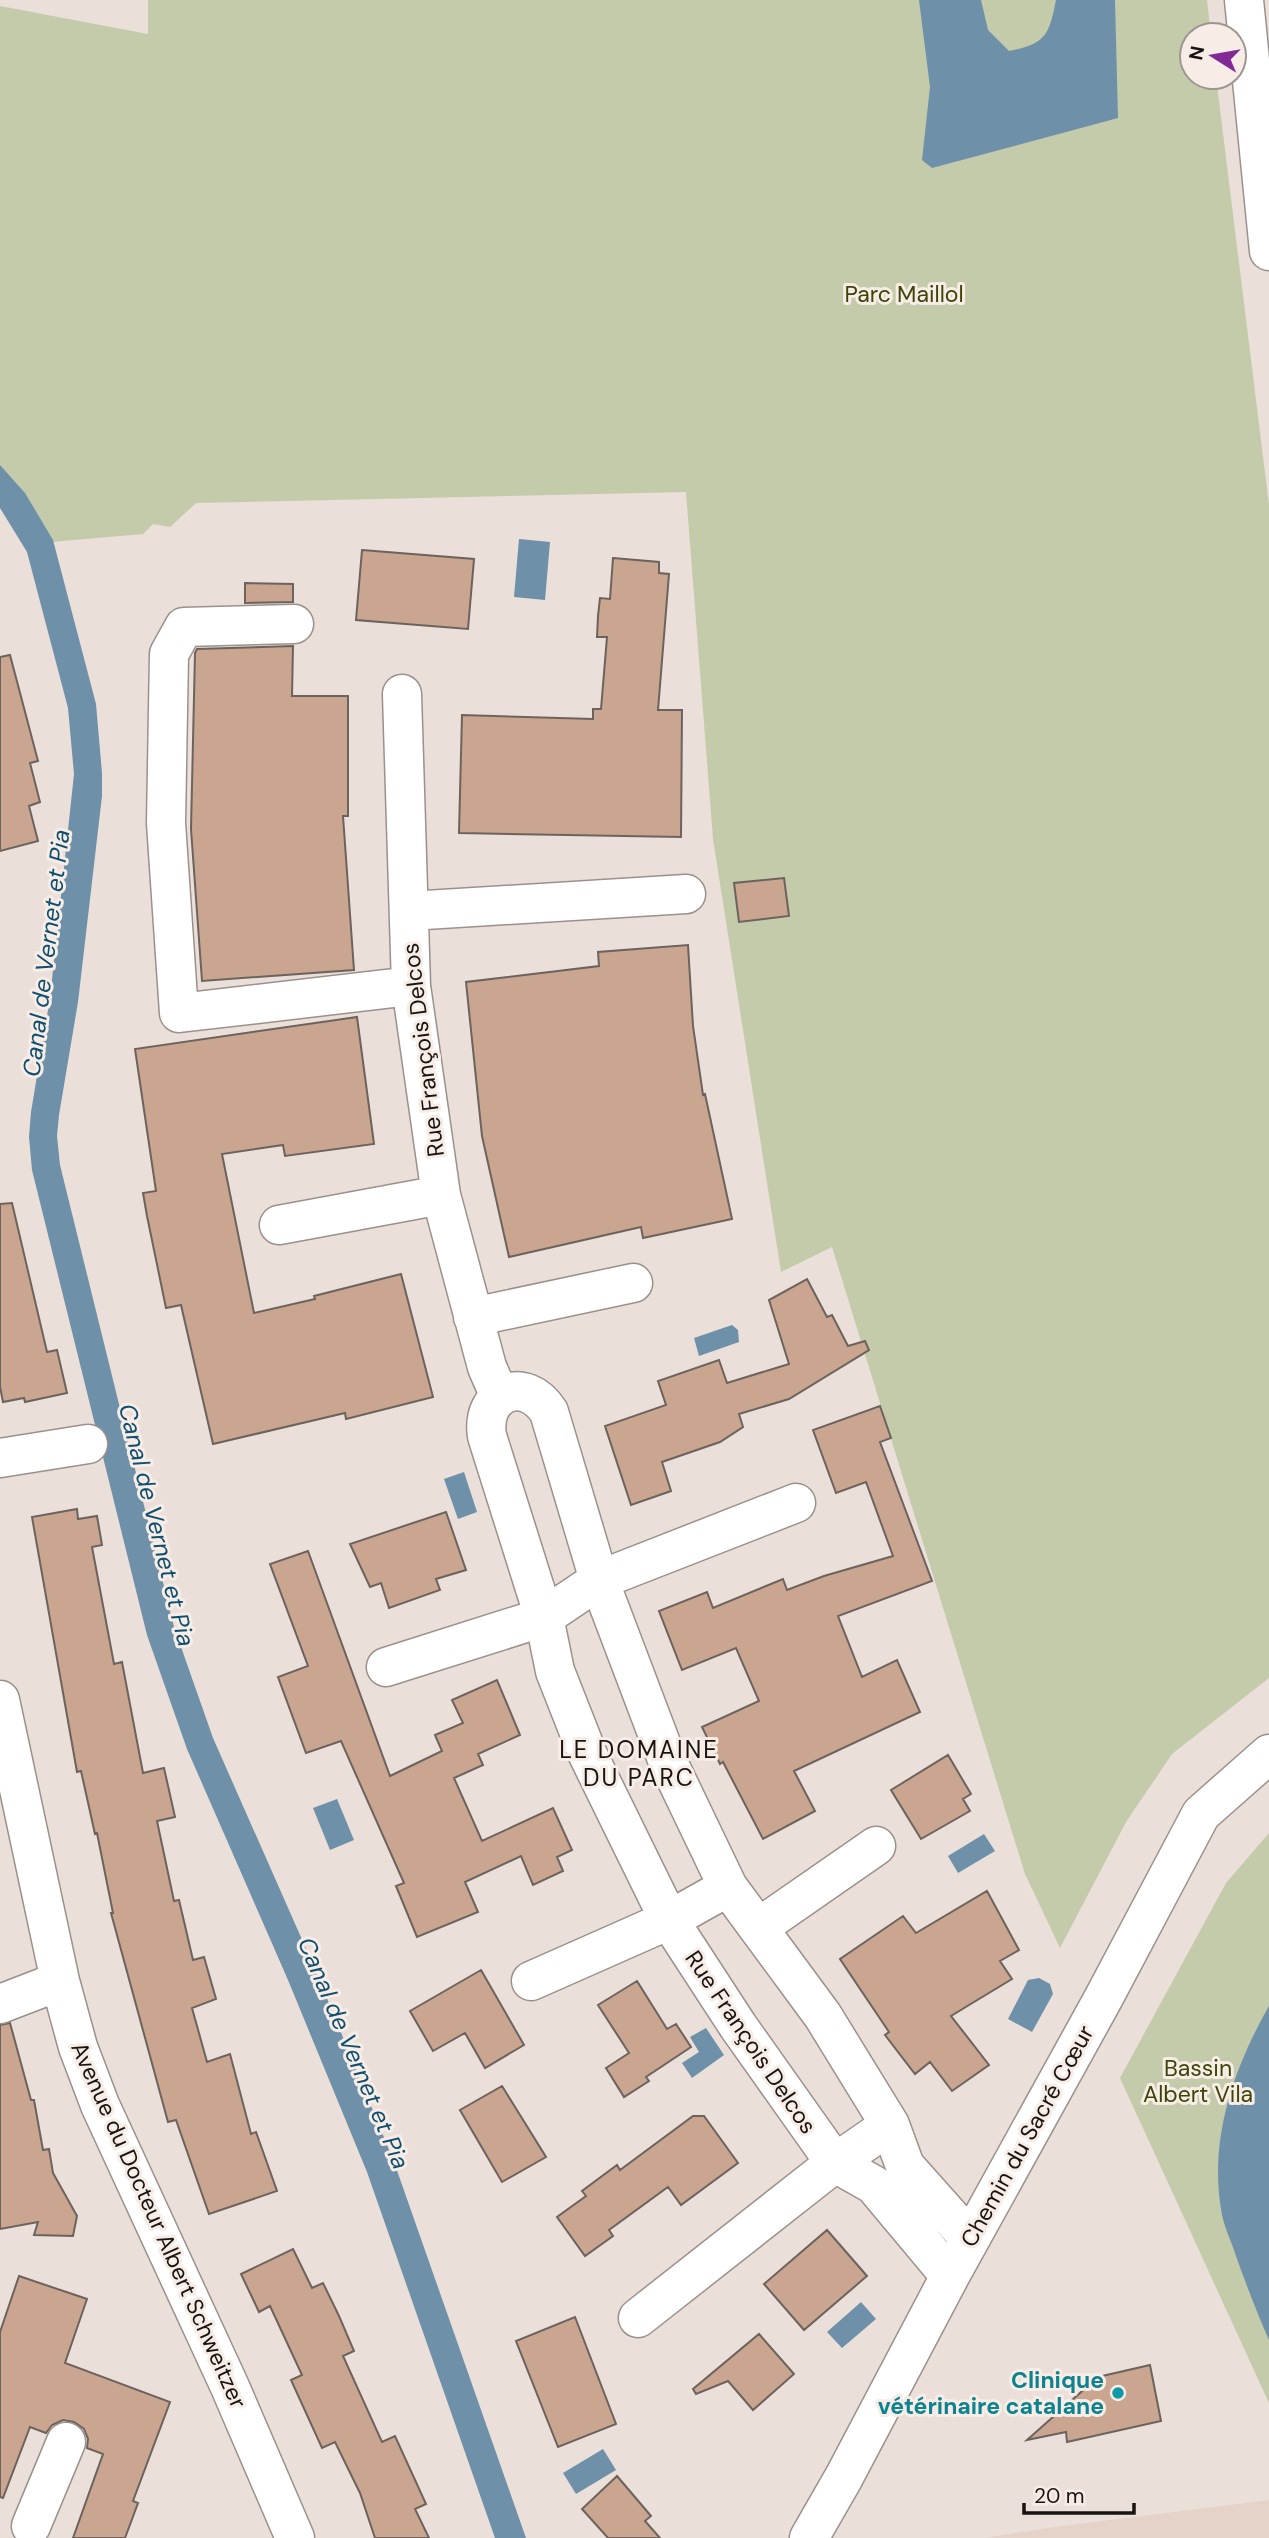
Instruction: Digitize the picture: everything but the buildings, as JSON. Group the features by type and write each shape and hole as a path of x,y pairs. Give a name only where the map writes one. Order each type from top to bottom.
{"street":[{"path":"1244,0 1269,251"},
{"path":"294,624 184,627 169,654 166,823 179,1013 411,986"},
{"name":"Rue François Delcos","path":"402,694 411,986 441,1195 487,1367 500,1397 487,1410 486,1436 544,1617 555,1671 588,1755 669,1920 738,2026 835,2163 874,2185 950,2276"},
{"path":"408,911 686,894"},
{"path":"279,1225 441,1195"},
{"path":"473,1317 633,1283"},
{"path":"500,1397 518,1391 531,1394 542,1402 549,1412 598,1580 668,1762 727,1887 822,2016 890,2125 905,2166 971,2239"},
{"path":"0,1458 88,1444"},
{"path":"386,1667 544,1617 598,1580 796,1503"},
{"name":"Avenue du Docteur Albert Schweitzer","path":"0,1700 8,1770 78,2047 100,2105 230,2387 295,2538"},
{"name":"Chemin du Sacré Cœur","path":"809,2538 1201,1814 1269,1754"},
{"path":"758,1928 876,1846"},
{"path":"531,1981 669,1920 727,1887"},
{"path":"0,2004 60,1981"},
{"path":"638,2318 835,2163 890,2125"},
{"path":"20,2527 66,2442"}],"shaded area":[{"path":"1269,2500 1269,2538 985,2538 1047,2528"}],"green space":[{"name":"Parc Maillol","path":"148,0 1207,0 1209,21 1178,21 1178,91 1218,91 1269,505 1269,1678 1172,1754 1126,1822 1060,1948 1025,1874 832,1247 781,1272 713,839 686,492 196,503 170,527 153,524 143,534 51,542 0,468 0,6 148,34"},
{"name":"Bassin Albert Vila","path":"1269,1833 1269,2403 1120,2078 1226,1883"}],"water":[{"path":"919,0 981,0 988,30 1009,51 1031,45 1044,36 1051,22 1056,0 1115,0 1118,118 932,168 922,160 930,87"},
{"name":"Canal de Vernet et Pia","path":"0,465 25,493 53,540 96,704 102,796 78,1002 57,1136 60,1165 174,1627 213,1738 315,1969 394,2162 526,2538 495,2538 367,2172 288,1980 187,1749 147,1635 32,1170 29,1137 31,1112 50,998 74,774 68,708 27,552 0,508"},
{"path":"519,539 550,542 545,600 514,597"},
{"path":"732,1325 738,1330 739,1342 699,1356 694,1338"},
{"path":"464,1472 477,1512 458,1519 444,1479"},
{"path":"337,1799 354,1840 330,1850 313,1808"},
{"path":"984,1834 995,1851 958,1873 948,1856"},
{"path":"1039,1978 1050,1984 1053,1994 1032,2032 1008,2019 1028,1980"},
{"path":"1269,2006 1269,2340 1223,2220 1218,2160 1221,2133 1235,2081 1244,2055"},
{"path":"706,2028 724,2055 692,2078 682,2063 699,2052 690,2037"},
{"path":"861,2302 876,2319 842,2348 827,2332"},
{"path":"603,2449 616,2470 576,2494 563,2473"}],"place":[{"name":"Clinique vétérinaire catalane","path":"1118,2393"}],"district":[{"name":"LE DOMAINE DU PARC","path":"639,1763"}]}
